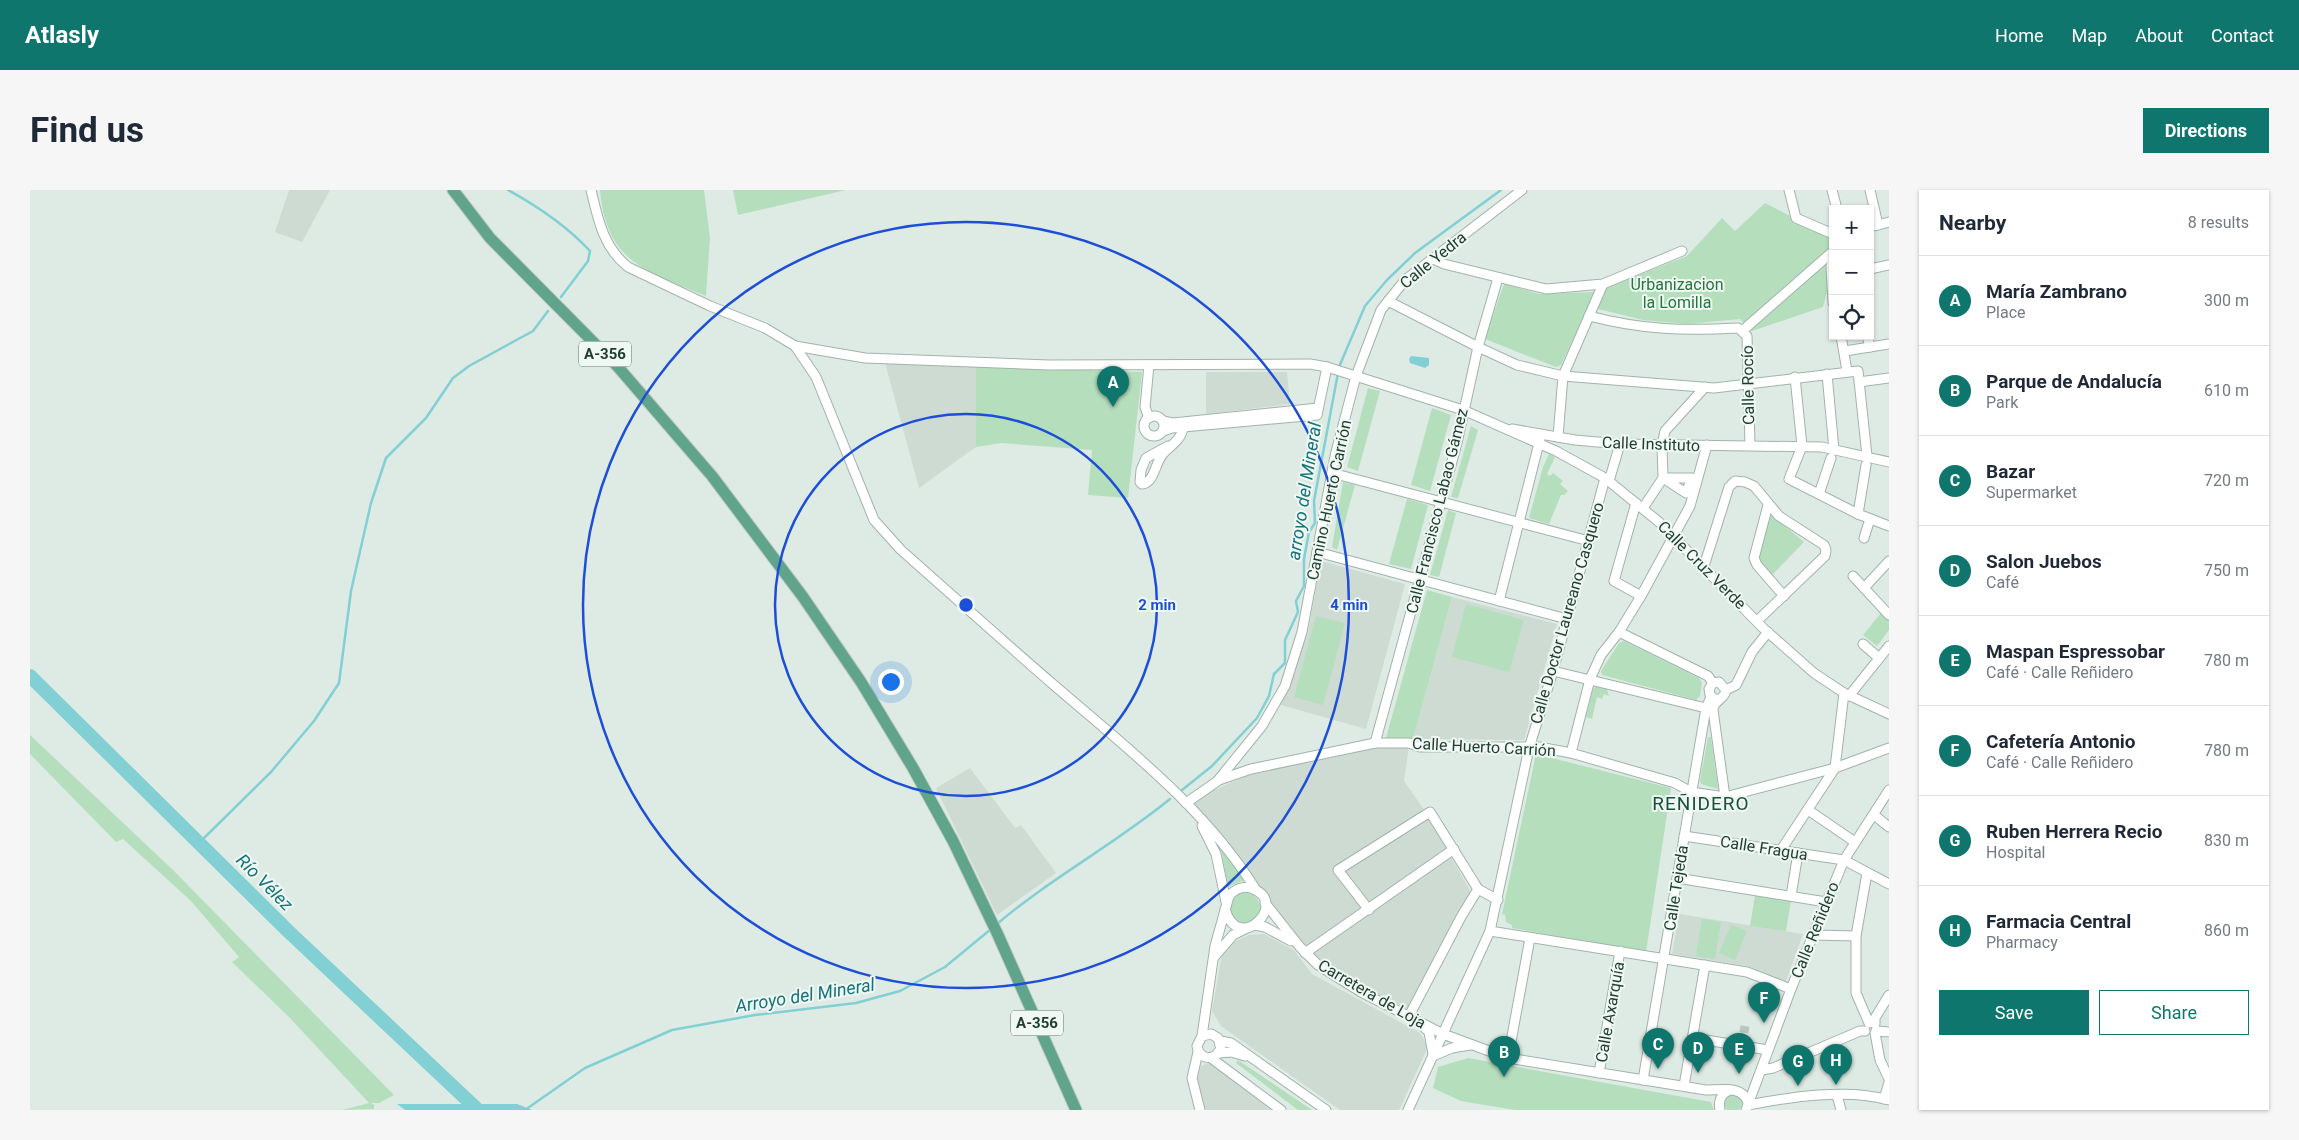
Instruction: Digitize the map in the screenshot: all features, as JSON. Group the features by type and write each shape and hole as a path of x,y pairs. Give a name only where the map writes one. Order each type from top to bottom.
{"main road":[{"name":"A-356","path":"453,190 490,238 618,368 712,476 803,596 861,682 913,768 953,842 990,917 1076,1110"},
{"path":"458,190 474,218"}],"street":[{"path":"591,190 606,241 617,258 628,267 710,306 765,328 795,346 816,377 874,520 901,550 1101,724 1186,803 1226,846 1265,904 1264,916 1252,926 1233,934 1214,957"},
{"name":"Calle Yedra","path":"1356,376 1381,310 1405,280 1522,190"},
{"path":"1789,190 1796,218 1829,232"},
{"path":"1832,190 1836,205"},
{"path":"1870,190 1872,205"},
{"path":"1874,226 1889,222"},
{"path":"1432,259 1444,264 1546,289 1604,284 1682,251"},
{"path":"1589,316 1649,329 1689,331 1740,329 1829,257"},
{"path":"1874,268 1889,265"},
{"name":"Calle Francisco Labao Gámez","path":"1375,743 1457,443 1478,347 1498,278"},
{"path":"1499,600 1519,522 1549,440 1563,376 1604,284"},
{"path":"1388,301 1478,347 1517,364 1563,376 1705,387 1858,371 1866,461 1858,514"},
{"name":"Calle Rocío","path":"1740,329 1747,336 1750,445"},
{"path":"1842,340 1847,371"},
{"path":"1868,340 1870,347"},
{"path":"1845,351 1889,344"},
{"name":"Calle Cruz Verde","path":"795,346 865,358 1049,366 1310,364 1327,367 1463,410 1505,429 1549,440 1607,479 1674,535 1768,632 1814,673 1846,695 1889,714"},
{"path":"1149,365 1145,407 1149,418"},
{"path":"1317,411 1327,367"},
{"path":"1819,494 1833,454 1827,374"},
{"name":"Camino Huerto Carrión","path":"1219,780 1262,726 1285,686 1302,632 1332,473 1356,376"},
{"path":"1795,377 1802,446 1789,479 1858,514 1889,526"},
{"path":"1859,382 1889,378"},
{"path":"1640,596 1614,581 1640,506 1663,478 1662,445 1665,431 1705,387"},
{"path":"1317,411 1183,428 1163,432 1158,436 1148,435 1144,426 1149,418 1155,416 1163,421 1173,423 1317,411"},
{"path":"1163,421 1163,432"},
{"path":"1168,446 1176,442 1183,428"},
{"name":"Calle Instituto","path":"1549,440 1662,445 1802,446 1866,461 1889,462"},
{"name":"Calle Doctor Laureano Casquero","path":"1409,1109 1490,931 1529,748 1607,479 1620,444"},
{"path":"1571,753 1590,679 1601,655 1619,632 1690,506 1707,445"},
{"path":"1332,473 1589,541"},
{"path":"1704,566 1729,487 1735,481 1745,482 1754,486 1768,505 1788,524 1824,545 1826,550 1825,556 1757,621"},
{"path":"1768,505 1754,558 1757,566 1784,596"},
{"path":"1864,538 1870,519"},
{"path":"1317,552 1567,619"},
{"path":"1864,588 1889,561"},
{"path":"1853,576 1889,615"},
{"path":"1619,632 1708,676 1713,683 1722,684 1726,690"},
{"path":"1715,698 1725,694 1726,690 1736,685 1752,652 1768,632"},
{"path":"1863,644 1880,658"},
{"path":"1781,850 1835,768 1846,695 1889,646"},
{"path":"1553,670 1706,708"},
{"path":"1713,683 1709,689 1715,698 1712,710 1725,798"},
{"name":"Calle Tejeda","path":"1643,1080 1706,708 1715,698"},
{"name":"Calle Huerto Carrión","path":"1219,780 1251,769 1375,743 1409,743 1420,747 1539,747 1571,753 1675,783 1692,792 1725,798 1835,768 1888,749"},
{"path":"1244,749 1244,759 1251,769"},
{"path":"1186,803 1219,780"},
{"name":"Calle Reñidero","path":"1748,1106 1791,989 1844,860 1889,790"},
{"path":"1808,810 1855,842"},
{"path":"1194,812 1216,854 1225,906 1231,922 1236,925 1265,927 1280,933 1302,950 1369,910 1454,849"},
{"path":"1369,910 1338,870 1430,812 1478,889 1498,900"},
{"path":"1874,815 1889,827"},
{"name":"Calle Fragua","path":"1684,836 1844,860 1889,884"},
{"path":"1791,896 1798,853"},
{"path":"1733,1090 1746,1096 1748,1106 1780,1099 1837,1095 1859,1095 1887,1100 1889,1081 1880,1060 1872,1029 1856,993 1856,936 1867,872"},
{"path":"1677,878 1826,902"},
{"path":"1200,1110 1192,1078 1198,1052 1197,1046 1207,1035 1205,1008 1220,923 1229,896 1240,888 1248,887 1256,890"},
{"path":"1472,1045 1452,1048 1432,1056 1433,1047 1429,1032 1413,1019 1461,917 1478,889"},
{"name":"Carretera de Loja","path":"1265,904 1302,950 1318,965 1361,992 1443,1034 1508,1058 1706,1090 1733,1090"},
{"path":"1490,931 1747,972 1791,989"},
{"path":"1813,935 1856,936"},
{"path":"1508,1058 1530,938"},
{"name":"Calle Axarquía","path":"1599,1073 1620,951"},
{"path":"1684,1086 1705,965"},
{"path":"1872,1029 1875,1018 1889,995"},
{"path":"1720,1107 1724,1093 1733,1090 1759,1073 1851,1034 1872,1029 1889,1032"},
{"path":"1207,1035 1220,1041 1232,1043 1326,1110"},
{"path":"1693,1038 1768,1050"},
{"path":"1194,1071 1212,1056 1220,1041"},
{"path":"1198,1052 1212,1056 1281,1110"},
{"path":"1212,1056 1231,1052 1254,1060"},
{"path":"1706,1090 1720,1107"},
{"path":"1837,1095 1840,1110"}],"shaded area":[{"path":"289,190 330,190 302,242 275,232"},
{"path":"885,363 976,366 976,447 919,488"},
{"path":"1206,372 1287,372 1290,404 1206,414"},
{"path":"1321,561 1405,584 1366,729 1281,705 1308,633"},
{"path":"1452,597 1557,624 1524,740 1413,739"},
{"path":"1376,745 1409,746 1404,781 1425,811 1472,894 1411,1010 1383,998 1329,967 1301,943 1195,807 1196,798 1246,776"},
{"path":"970,768 1015,828 1021,825 1056,873 997,915 936,788"},
{"path":"1679,914 1803,934 1786,981 1748,966 1672,954"},
{"path":"1264,934 1294,950 1312,974 1420,1033 1428,1047 1399,1110 1340,1110 1221,1026 1212,1011 1222,954 1234,942 1249,935"},
{"path":"1212,1062 1274,1110 1206,1110 1197,1079 1201,1066"}],"green space":[{"path":"600,190 704,190 710,238 706,296 649,271 621,249 611,234 604,215"},
{"path":"733,190 846,190 738,215"},
{"name":"Urbanizacion la Lomilla","path":"1765,203 1829,236 1829,284 1823,307 1752,331 1740,319 1687,324 1643,320 1598,309 1605,288 1687,256 1722,218 1735,231"},
{"path":"1505,284 1539,294 1593,292 1593,296 1561,365 1556,367 1485,339"},
{"path":"976,366 1142,372 1128,498 1088,495 1092,450 1001,443 976,447"},
{"path":"1368,388 1380,391 1358,471 1347,467"},
{"path":"1432,408 1451,415 1430,491 1411,485"},
{"path":"1471,426 1478,430 1458,498 1451,497"},
{"path":"1549,454 1555,457 1547,474 1550,476 1553,473 1563,481 1560,484 1568,491 1561,495 1549,524 1529,518 1543,467"},
{"path":"1343,482 1355,485 1337,550 1332,547"},
{"path":"1407,499 1428,505 1411,569 1389,564"},
{"path":"1448,510 1456,513 1439,577 1430,575"},
{"path":"1771,515 1804,542 1771,576 1759,561 1758,554"},
{"path":"1427,590 1452,597 1413,739 1386,738"},
{"path":"1466,604 1524,620 1509,672 1452,657"},
{"path":"1881,613 1889,621 1889,630 1877,646 1863,635"},
{"path":"1316,616 1345,623 1323,705 1294,697"},
{"path":"1624,641 1699,678 1702,683 1700,696 1696,700 1602,675 1601,671 1619,643"},
{"path":"1596,686 1607,689 1609,696 1604,694 1602,699 1597,697 1592,719 1586,717 1593,689"},
{"path":"30,735 173,870 394,1095 379,1103 371,1103 374,1105 374,1109 342,1110 369,1103 290,1018 232,962 239,957 191,901 123,839 116,842 30,754"},
{"path":"1708,737 1711,737 1718,789 1701,784 1700,781"},
{"path":"1536,754 1671,788 1646,952 1512,928 1512,925 1506,922 1505,915 1502,914"},
{"path":"1221,848 1244,879 1228,887"},
{"path":"1245,893 1251,894 1259,902 1259,914 1251,922 1245,923 1239,922 1231,914 1230,908 1231,902 1239,894"},
{"path":"1755,895 1791,901 1786,931 1750,926"},
{"path":"1702,919 1721,922 1715,959 1696,956"},
{"path":"1731,925 1747,931 1735,960 1719,953"},
{"path":"1468,1058 1711,1102 1714,1110 1515,1110 1461,1101 1433,1088 1438,1067"},
{"path":"1238,1060 1312,1110 1298,1110 1236,1063"},
{"path":"1733,1094 1741,1099 1742,1103 1737,1111 1733,1112 1725,1107 1724,1103 1729,1095"}],"water":[{"path":"1411,356 1429,358 1429,365 1425,368 1410,363 1409,359"},
{"path":"397,1104 517,1104 532,1110 405,1110"}],"waterway":[{"path":"508,190 552,217 590,251 588,261 561,297"},
{"name":"arroyo del Mineral","path":"1339,367 1365,306 1387,280 1415,253 1501,190"},
{"path":"199,843 271,772 314,721 339,683 351,591 371,503 386,458 426,418 453,378 469,366 533,331 548,311"},
{"name":"arroyo del Mineral","path":"1182,790 1212,766 1257,718 1269,696 1274,674 1285,663 1285,640 1298,612 1296,601 1304,586 1304,559 1309,532 1315,523 1314,501 1338,373"},
{"name":"Río Vélez","path":"30,676 288,931 478,1110"},
{"name":"Arroyo del Mineral","path":"997,924 1039,891 1170,799"},
{"name":"Arroyo del Mineral","path":"525,1110 585,1068 672,1030 755,1015 856,1003 900,991 945,967 991,929"}],"tunnel":[{"path":"1742,1046 1745,1026"}],"place":[{"name":"María Zambrano","path":"1113,407"},
{"name":"Cafetería Antonio","path":"1764,1023"},
{"name":"Bazar","path":"1658,1069"},
{"name":"Salon Juebos","path":"1698,1073"},
{"name":"Maspan Espressobar","path":"1739,1074"},
{"name":"Parque de Andalucía","path":"1504,1077"},
{"name":"Farmacia Central","path":"1836,1085"},
{"name":"Ruben Herrera Recio","path":"1798,1086"}],"district":[{"name":"REÑIDERO","path":"1701,803"}]}
